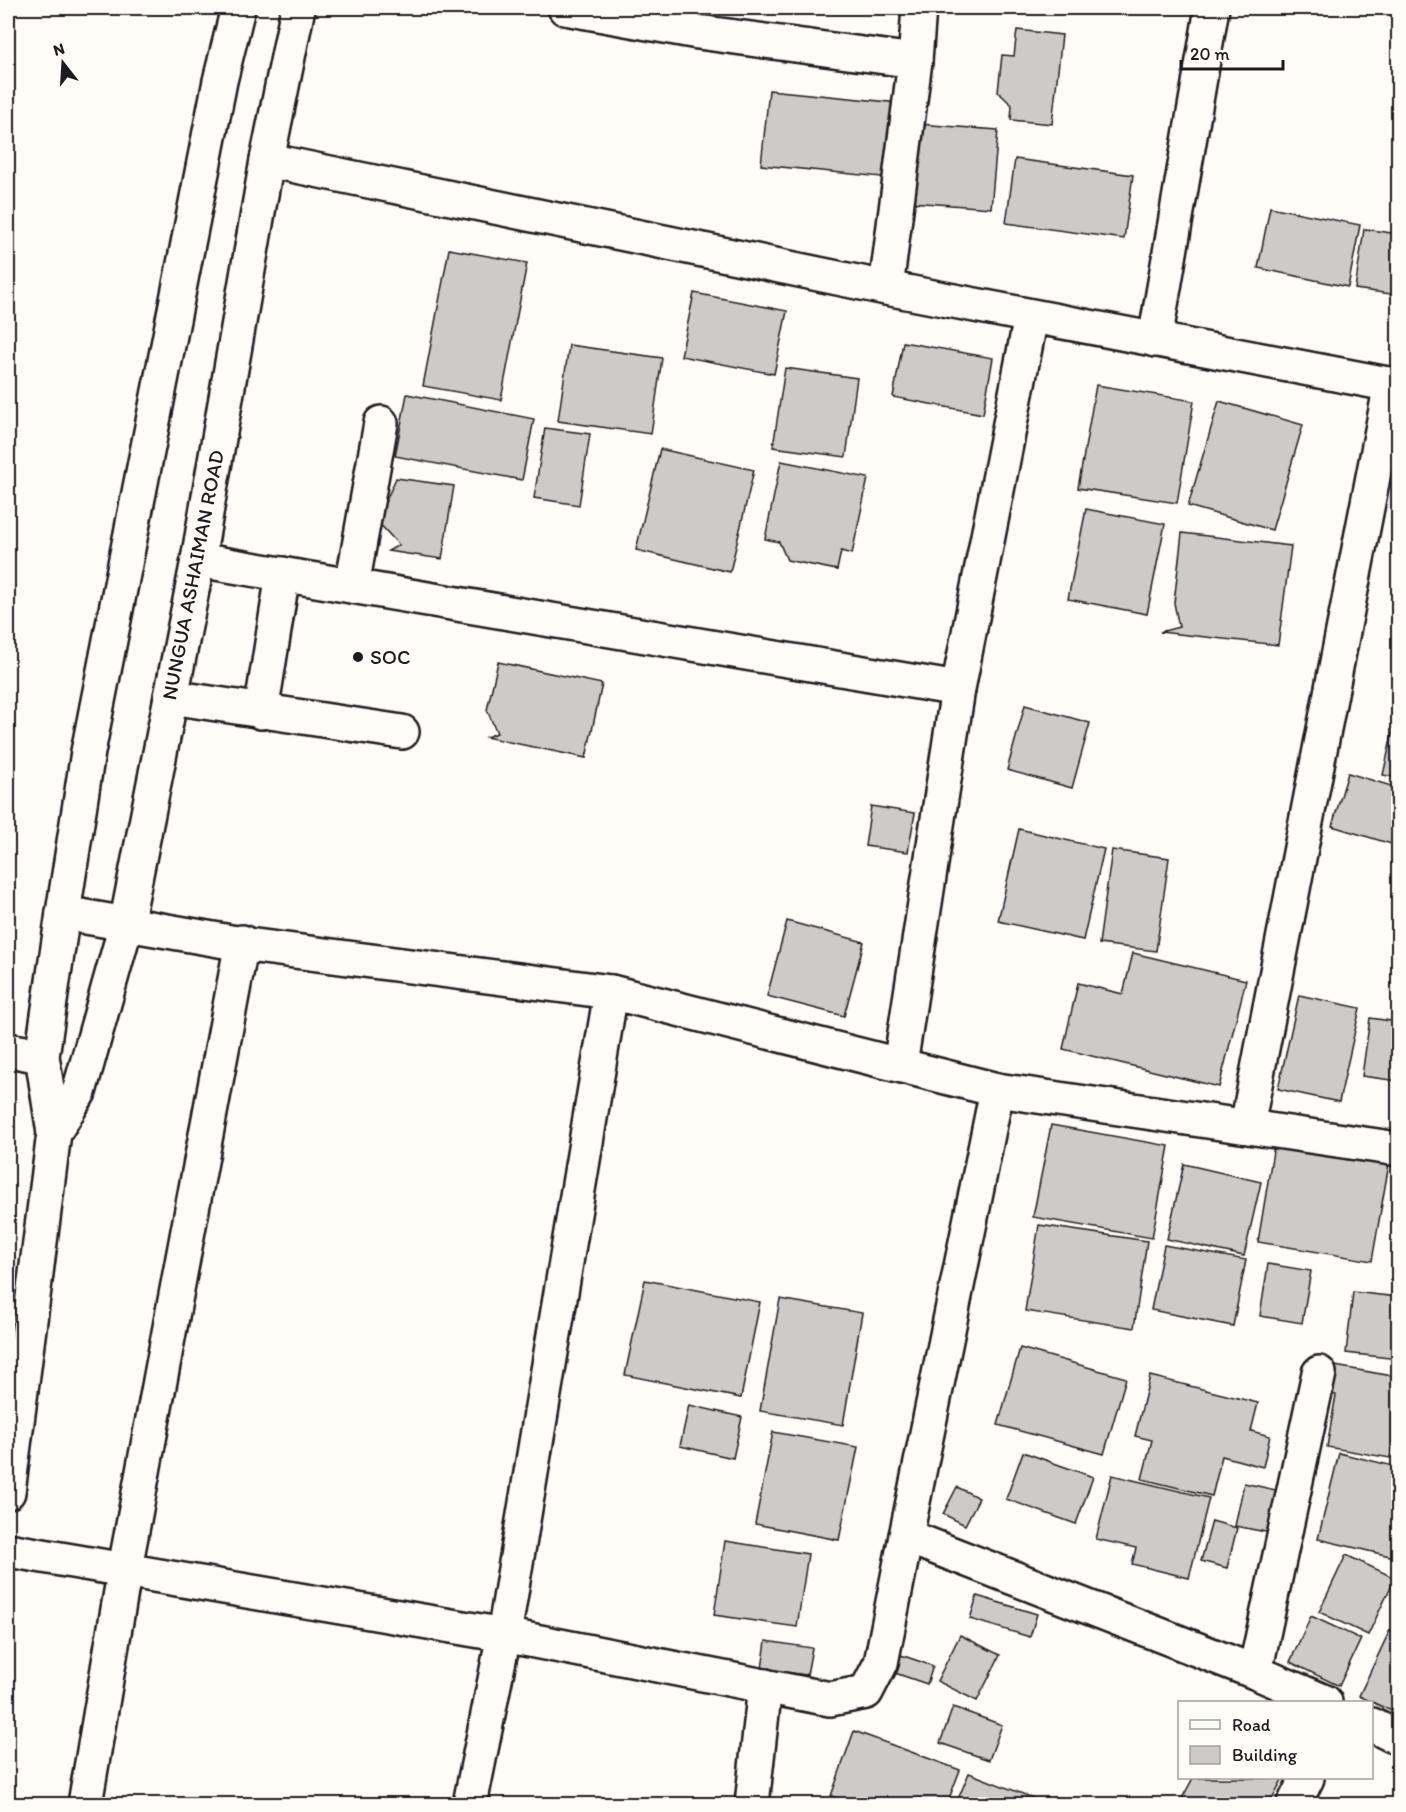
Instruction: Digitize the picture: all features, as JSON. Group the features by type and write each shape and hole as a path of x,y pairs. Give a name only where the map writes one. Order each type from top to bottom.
{"street":[{"name":"NUNGUA ASHAIMAN ROAD","path":"8,1492 35,1267 54,1133 42,1056 63,913 88,752 220,81 238,8"},
{"name":"NUNGUA ASHAIMAN ROAD","path":"54,1133 79,1092 126,925 198,560 267,160 298,8"},
{"path":"565,8 698,32 915,61"},
{"path":"886,288 915,61 919,8"},
{"path":"1155,340 1212,8"},
{"path":"267,160 886,288 1395,385 1247,1126"},
{"path":"900,1065 958,688 1030,316"},
{"path":"352,586 381,423"},
{"path":"198,560 958,688"},
{"path":"261,712 283,574"},
{"path":"171,697 402,732"},
{"path":"63,913 242,942 611,992 997,1090 1398,1149"},
{"path":"85,1804 125,1568 242,942"},
{"path":"470,1804 504,1635 611,992"},
{"path":"8,1050 42,1056"},
{"path":"8,1550 125,1568 504,1635 830,1699 866,1692 881,1663 997,1090"},
{"path":"1255,1672 1319,1373"},
{"path":"906,1536 1255,1672 1323,1701"},
{"path":"752,1804 765,1686"},
{"path":"1373,1726 1398,1738"},
{"path":"1294,1804 1306,1779"}],"building":[{"path":"1017,30 1062,35 1052,124 1011,120 1012,105 998,92 1002,55 1014,56"},
{"path":"769,90 899,103 892,178 761,165"},
{"path":"918,124 998,130 991,208 911,202"},
{"path":"1015,159 1133,175 1124,239 1006,223"},
{"path":"1270,207 1360,225 1348,287 1258,268"},
{"path":"1364,229 1398,234 1398,295 1355,289"},
{"path":"449,249 527,263 501,400 423,386"},
{"path":"694,293 787,311 774,374 681,356"},
{"path":"903,342 993,358 983,414 893,397"},
{"path":"569,345 662,358 651,434 558,421"},
{"path":"785,368 857,378 846,457 773,447"},
{"path":"1096,385 1194,401 1177,503 1078,488"},
{"path":"407,394 534,419 522,480 395,456"},
{"path":"1219,401 1303,425 1272,530 1188,506"},
{"path":"545,428 590,434 579,505 534,498"},
{"path":"660,449 754,470 730,572 636,550"},
{"path":"781,461 868,478 852,554 841,551 837,570 787,560 779,542 765,539"},
{"path":"396,478 454,486 442,559 388,551 399,545 377,521"},
{"path":"1086,509 1165,524 1147,614 1068,599"},
{"path":"1182,533 1291,546 1278,645 1160,632 1179,627 1174,603"},
{"path":"498,662 602,684 586,758 486,737 497,733 487,710"},
{"path":"1025,705 1090,723 1072,788 1007,770"},
{"path":"1398,708 1398,778 1383,775"},
{"path":"1348,773 1398,788 1398,846 1332,826"},
{"path":"871,806 915,813 908,852 865,846"},
{"path":"1019,829 1104,849 1083,940 998,921"},
{"path":"1112,850 1169,858 1156,951 1099,944"},
{"path":"787,921 864,942 844,1016 767,996"},
{"path":"1133,953 1246,980 1219,1087 1063,1049 1078,983 1123,994"},
{"path":"1299,995 1360,1008 1339,1102 1278,1089"},
{"path":"1370,1018 1398,1022 1398,1081 1362,1076"},
{"path":"1051,1125 1169,1146 1152,1238 1033,1217"},
{"path":"1275,1139 1390,1158 1372,1261 1258,1242"},
{"path":"1184,1164 1261,1182 1244,1256 1167,1239"},
{"path":"1397,1171 1398,1284 1394,1284"},
{"path":"1039,1225 1147,1241 1134,1328 1025,1311"},
{"path":"1164,1245 1246,1260 1233,1326 1151,1310"},
{"path":"1268,1264 1311,1271 1302,1323 1260,1316"},
{"path":"645,1280 760,1302 741,1398 625,1375"},
{"path":"1353,1292 1398,1297 1398,1359 1346,1353"},
{"path":"780,1299 862,1313 843,1425 760,1411"},
{"path":"1020,1348 1126,1378 1104,1454 998,1425"},
{"path":"1329,1365 1398,1377 1398,1411 1390,1458 1327,1447 1336,1395 1324,1393"},
{"path":"1150,1376 1258,1403 1251,1431 1270,1436 1263,1467 1222,1456 1212,1496 1142,1479 1152,1440 1135,1436"},
{"path":"689,1405 742,1417 733,1458 680,1446"},
{"path":"773,1432 858,1447 839,1540 755,1524"},
{"path":"1398,1441 1398,1467 1394,1466"},
{"path":"1023,1452 1093,1477 1076,1524 1006,1499"},
{"path":"1339,1453 1398,1467 1398,1558 1318,1539"},
{"path":"1112,1475 1209,1498 1189,1578 1132,1564 1136,1548 1096,1539"},
{"path":"1244,1483 1285,1492 1276,1534 1235,1526"},
{"path":"957,1487 979,1498 965,1525 943,1514"},
{"path":"1212,1521 1237,1528 1227,1568 1201,1561"},
{"path":"725,1541 808,1554 797,1627 714,1615"},
{"path":"1346,1555 1395,1578 1368,1635 1319,1612"},
{"path":"977,1596 1037,1614 1030,1637 970,1619"},
{"path":"1311,1616 1361,1639 1339,1686 1290,1662"},
{"path":"1390,1630 1398,1633 1398,1714 1359,1696"},
{"path":"960,1635 1000,1655 977,1701 937,1681"},
{"path":"766,1641 812,1648 807,1675 762,1669"},
{"path":"901,1655 933,1666 927,1684 895,1673"},
{"path":"953,1707 1002,1725 989,1760 940,1743"},
{"path":"854,1731 960,1770 947,1804 854,1804 831,1796"},
{"path":"969,1773 1041,1801 1039,1804 956,1804"},
{"path":"1192,1779 1282,1779 1269,1804 1179,1804"}],"place":[{"name":"SOC","path":"358,657"}]}
